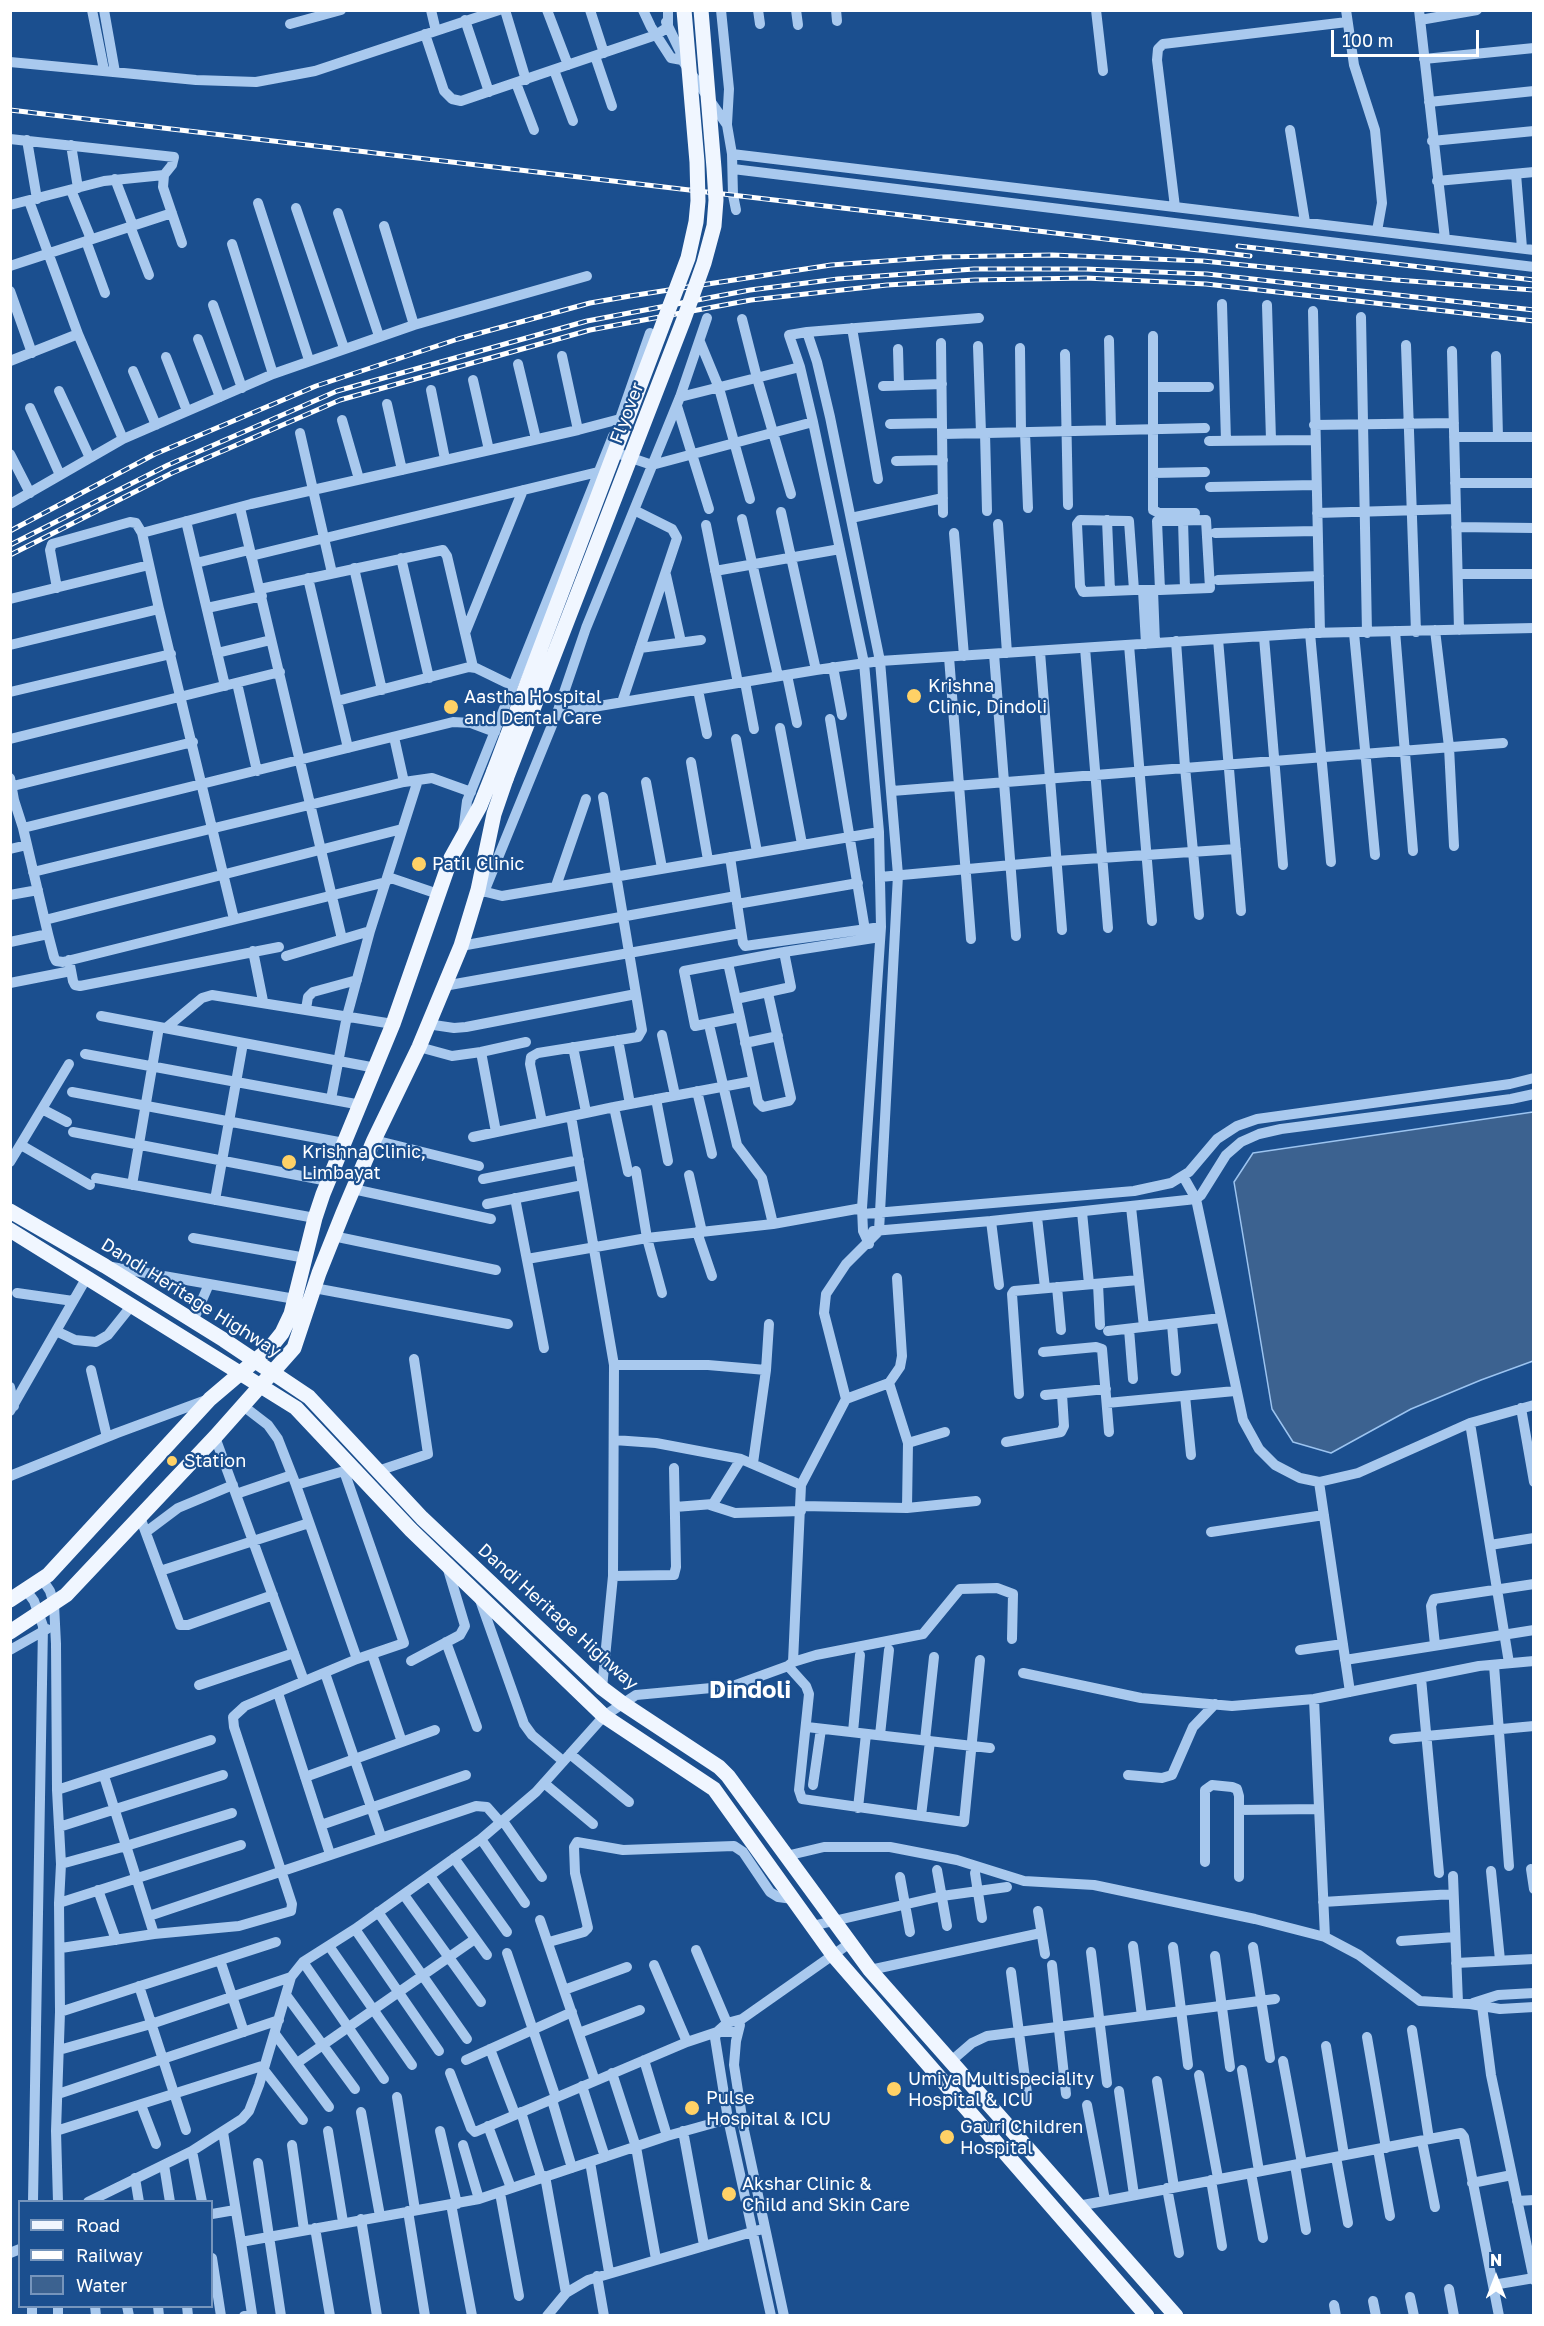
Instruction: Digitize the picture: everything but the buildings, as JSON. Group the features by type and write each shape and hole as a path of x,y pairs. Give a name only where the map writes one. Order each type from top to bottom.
{"main road":[{"name":"Flyover","path":"487,810 688,258 698,201 697,162 684,10"},
{"name":"Flyover","path":"500,775 684,319 704,263 714,226 716,200 714,168 700,10"},
{"path":"10,1632 66,1595 215,1437 294,1348 333,1236 374,1140 419,1047 481,891 487,810"},
{"path":"10,1600 42,1579 210,1399 270,1348 282,1333 295,1299 315,1218 328,1181 393,1024 451,858 462,838 487,810"},
{"name":"Dandi Heritage Highway","path":"11,1211 105,1266 309,1397 422,1518 602,1688 622,1704 719,1767 870,1970 1176,2316"},
{"path":"10,1230 296,1408 349,1470 604,1716 714,1789 833,1955 1147,2316"}],"street":[{"path":"92,10 109,71"},
{"path":"104,10 109,71"},
{"path":"431,10 436,31"},
{"path":"10,62 196,80 256,82 315,71 499,10"},
{"path":"505,10 534,130"},
{"path":"547,10 568,65"},
{"path":"590,10 612,106"},
{"path":"643,10 671,58 682,60"},
{"path":"662,10 682,60 727,125"},
{"path":"668,10 668,27"},
{"path":"721,10 729,89 727,125 732,154 733,195 736,210"},
{"path":"758,10 760,24"},
{"path":"796,10 798,25"},
{"path":"1096,10 1103,71"},
{"path":"1346,10 1354,65 1375,130 1382,203 1377,231"},
{"path":"1445,239 1419,15 1477,10"},
{"path":"290,24 335,11"},
{"path":"465,20 489,92"},
{"path":"1175,207 1157,60 1158,49 1163,44 1347,22"},
{"path":"425,34 444,92 461,101 656,35 668,27"},
{"path":"1424,59 1533,48"},
{"path":"554,70 573,121"},
{"path":"1429,102 1533,91"},
{"path":"1290,130 1305,222"},
{"path":"1432,141 1533,131"},
{"path":"10,139 174,157 172,165 164,175 163,188 182,243"},
{"path":"27,140 33,200 48,253 78,334 123,439"},
{"path":"71,145 75,189 105,293"},
{"path":"732,154 1528,249 1516,174"},
{"path":"733,169 1533,267"},
{"path":"1437,181 1533,172"},
{"path":"10,205 115,179 164,175"},
{"path":"115,179 148,275"},
{"path":"1076,211 1077,195"},
{"path":"258,203 309,360"},
{"path":"296,208 344,348"},
{"path":"10,266 172,213"},
{"path":"338,213 379,336"},
{"path":"1275,235 1277,219"},
{"path":"384,226 414,325"},
{"path":"232,244 273,374"},
{"path":"10,504 123,439 273,374 414,325 587,276"},
{"path":"10,291 32,353"},
{"path":"1222,304 1226,441"},
{"path":"213,305 242,388"},
{"path":"1267,305 1271,440"},
{"path":"1313,311 1318,576 1315,633 1321,757 1330,862"},
{"path":"1361,317 1366,633"},
{"path":"707,318 678,401 586,628 556,713 481,891 502,896 879,832"},
{"path":"869,1244 863,1231 863,1211 881,932 879,832 864,663 813,422 800,367 789,335 979,318"},
{"path":"742,319 791,494"},
{"path":"852,328 878,479"},
{"path":"807,332 817,362 880,661 898,875 879,1231 869,1244 846,1264 826,1294 825,1313 846,1399 801,1485 790,1664 808,1690 810,1700 800,1795 808,1801 964,1822 980,1660"},
{"path":"462,838 467,801 620,419 650,333"},
{"path":"10,361 78,334"},
{"path":"1153,336 1153,505 1155,512 1206,512"},
{"path":"198,339 220,397"},
{"path":"1109,340 1111,430"},
{"path":"700,342 718,388 750,499"},
{"path":"941,344 943,513"},
{"path":"1406,345 1416,632"},
{"path":"978,346 987,511"},
{"path":"1020,348 1028,508"},
{"path":"898,349 899,385"},
{"path":"1452,351 1459,630"},
{"path":"1065,354 1068,504"},
{"path":"562,356 578,430"},
{"path":"1496,356 1498,437"},
{"path":"166,357 188,411"},
{"path":"518,364 536,439"},
{"path":"678,401 800,367"},
{"path":"133,372 156,425"},
{"path":"473,380 489,450"},
{"path":"883,386 942,384"},
{"path":"1153,387 1209,387"},
{"path":"431,390 445,459"},
{"path":"59,391 90,458"},
{"path":"678,401 709,509"},
{"path":"387,404 402,470"},
{"path":"30,408 60,475"},
{"path":"142,533 358,479 620,419"},
{"path":"342,420 358,479"},
{"path":"607,450 652,465 813,422"},
{"path":"890,423 983,433 1205,428"},
{"path":"1314,425 1454,423"},
{"path":"300,433 332,573"},
{"path":"1454,437 1533,437"},
{"path":"1209,441 1314,440"},
{"path":"10,454 30,493"},
{"path":"896,461 943,460"},
{"path":"196,563 323,540 598,472"},
{"path":"1153,472 1205,472"},
{"path":"1455,483 1533,483"},
{"path":"1210,487 1316,485"},
{"path":"465,633 524,490"},
{"path":"851,518 943,498"},
{"path":"240,508 342,939"},
{"path":"1317,513 1456,509"},
{"path":"622,702 676,544 676,533 672,529 634,510"},
{"path":"781,512 816,670"},
{"path":"742,519 782,676 797,723"},
{"path":"1148,590 1131,523 1128,519 1080,520 1077,524 1081,590 1110,591 1148,590 1185,589 1210,588 1207,522 1203,519 1159,520 1157,523 1148,590 1150,643"},
{"path":"1107,520 1110,591"},
{"path":"1183,520 1185,589"},
{"path":"186,521 225,686"},
{"path":"57,588 50,550 52,544 130,522 136,523 142,533 234,919"},
{"path":"998,524 1007,653"},
{"path":"706,525 741,682 754,729"},
{"path":"1456,527 1533,528"},
{"path":"1215,534 1317,531"},
{"path":"954,533 964,656"},
{"path":"715,571 840,549"},
{"path":"207,608 308,578 440,550 445,551 473,667"},
{"path":"401,558 429,678"},
{"path":"10,599 148,565"},
{"path":"354,568 382,690"},
{"path":"1458,574 1533,573"},
{"path":"665,575 681,642"},
{"path":"1218,580 1318,576"},
{"path":"308,578 348,748"},
{"path":"10,645 159,609"},
{"path":"543,612 586,628"},
{"path":"556,713 880,661 1315,633 1533,628"},
{"path":"1435,630 1449,747 1454,846"},
{"path":"1395,631 1413,850"},
{"path":"1354,633 1375,855"},
{"path":"1264,637 1283,865"},
{"path":"217,654 272,639"},
{"path":"640,648 701,639"},
{"path":"1218,639 1241,911"},
{"path":"1176,642 1199,915"},
{"path":"1129,645 1152,921"},
{"path":"1085,648 1108,928"},
{"path":"1040,651 1062,930"},
{"path":"10,692 171,654"},
{"path":"994,654 1016,936"},
{"path":"949,657 971,939"},
{"path":"337,701 473,667 513,686"},
{"path":"833,667 842,715"},
{"path":"10,739 280,672"},
{"path":"237,683 257,771"},
{"path":"698,690 707,735"},
{"path":"830,719 865,930"},
{"path":"23,828 204,786 460,721 495,732"},
{"path":"780,728 802,844"},
{"path":"394,737 404,782"},
{"path":"736,739 757,852"},
{"path":"70,966 56,961 23,828 12,800 12,782 193,742"},
{"path":"892,791 1503,743"},
{"path":"691,762 708,860"},
{"path":"33,872 404,782 437,779 471,792"},
{"path":"331,1099 347,1016 370,931 418,780"},
{"path":"646,782 662,868"},
{"path":"542,1122 530,1064 531,1057 538,1053 638,1037 641,1034 603,797"},
{"path":"556,886 586,799"},
{"path":"45,920 402,829"},
{"path":"10,849 27,845"},
{"path":"880,877 1056,861 1236,849"},
{"path":"730,857 743,943 748,946 865,930 881,932"},
{"path":"10,983 234,919 333,896 387,880 438,894"},
{"path":"461,946 623,916 858,883"},
{"path":"10,895 38,890"},
{"path":"70,966 75,985 80,986 253,951 282,951 370,931"},
{"path":"740,1017 698,1026 693,1024 682,973 687,969 881,932"},
{"path":"444,986 741,933"},
{"path":"10,942 48,934"},
{"path":"253,951 263,1001"},
{"path":"736,999 791,986 784,952"},
{"path":"728,963 758,1102 760,1106 766,1107 789,1101 791,1098 768,993"},
{"path":"306,1009 308,997 313,992 357,980"},
{"path":"427,1024 466,1027 636,994"},
{"path":"132,1185 152,1066 162,1028 207,995 263,1001 393,1024"},
{"path":"101,1016 376,1068"},
{"path":"710,1029 737,1145 762,1178 773,1224"},
{"path":"662,1035 675,1095"},
{"path":"745,1043 778,1036"},
{"path":"618,1040 630,1104"},
{"path":"419,1047 452,1056 526,1042"},
{"path":"215,1200 243,1043"},
{"path":"573,1047 586,1113"},
{"path":"482,1052 496,1132"},
{"path":"85,1054 361,1105"},
{"path":"10,1162 69,1064"},
{"path":"527,1258 647,1238 863,1211 879,1214 1134,1191 1171,1183 1183,1176 1217,1140 1236,1126 1257,1119 1510,1084 1533,1078"},
{"path":"473,1137 748,1082"},
{"path":"697,1091 712,1154"},
{"path":"72,1092 345,1143"},
{"path":"863,1231 1037,1217 1196,1199 1201,1195 1226,1155 1241,1142 1259,1134 1281,1129 1511,1100 1533,1095"},
{"path":"656,1099 668,1161"},
{"path":"614,1107 662,1293"},
{"path":"42,1109 66,1122"},
{"path":"571,1116 614,1365 613,1576 602,1688"},
{"path":"73,1132 328,1181"},
{"path":"374,1140 479,1166"},
{"path":"21,1145 93,1182 132,1185 315,1218"},
{"path":"483,1179 579,1160"},
{"path":"689,1175 700,1232 712,1276"},
{"path":"1183,1176 1196,1199 1243,1420 1259,1449 1275,1465 1300,1478 1319,1482 1358,1473 1470,1423 1533,1405"},
{"path":"487,1204 583,1185"},
{"path":"353,1189 491,1219"},
{"path":"515,1198 544,1348"},
{"path":"1131,1207 1144,1327"},
{"path":"1082,1212 1093,1284 1104,1328 1129,1329 1221,1318"},
{"path":"1037,1217 1045,1288"},
{"path":"991,1221 999,1285"},
{"path":"333,1236 496,1270"},
{"path":"193,1238 306,1258"},
{"path":"105,1266 295,1299"},
{"path":"12,1408 87,1277"},
{"path":"846,1399 889,1383 902,1362 897,1278"},
{"path":"1019,1394 1012,1294 1016,1290 1139,1280"},
{"path":"193,1321 209,1284"},
{"path":"1057,1287 1061,1330"},
{"path":"314,1288 508,1324"},
{"path":"17,1293 73,1301"},
{"path":"56,1331 75,1341 96,1342 108,1335 132,1305"},
{"path":"753,1463 766,1370 769,1324"},
{"path":"1172,1324 1176,1371"},
{"path":"1129,1329 1133,1378"},
{"path":"1043,1352 1096,1347 1102,1349 1109,1432"},
{"path":"378,1471 428,1454 414,1359"},
{"path":"614,1365 708,1365 766,1370"},
{"path":"91,1370 106,1437"},
{"path":"889,1383 908,1443 907,1508"},
{"path":"10,1387 12,1408"},
{"path":"1046,1395 1106,1389"},
{"path":"1107,1403 1235,1391"},
{"path":"1006,1442 1061,1432 1064,1426 1062,1394"},
{"path":"1185,1396 1191,1455"},
{"path":"10,1476 106,1437 210,1399"},
{"path":"242,1405 272,1429 294,1480 357,1659"},
{"path":"1521,1408 1533,1482"},
{"path":"1470,1423 1509,1663"},
{"path":"908,1443 945,1432"},
{"path":"215,1437 304,1681"},
{"path":"614,1440 656,1443 741,1459 801,1485"},
{"path":"710,1505 718,1499 741,1459"},
{"path":"613,1576 674,1575 676,1567 674,1468"},
{"path":"61,1948 154,1934 240,1926 289,1913 292,1904 233,1722 236,1712 245,1706 357,1659 401,1645 404,1640 349,1470 234,1490 178,1508 146,1532"},
{"path":"1319,1482 1350,1692"},
{"path":"675,1507 710,1505 735,1513 801,1508 907,1508 976,1501"},
{"path":"1211,1532 1324,1515"},
{"path":"140,1517 178,1622 183,1626 273,1595"},
{"path":"160,1571 309,1523"},
{"path":"1490,1545 1533,1538"},
{"path":"411,1661 460,1635 465,1626 446,1564"},
{"path":"42,1579 50,1591 54,1604 55,1623 57,1790 61,1864 56,2131 58,2200"},
{"path":"1435,1645 1432,1601 1436,1598 1533,1584"},
{"path":"107,2197 135,2178 192,2151 246,2115 265,2068 291,1977 303,1962 355,1929 481,1839 544,1782 604,1716 636,1695 733,1686 816,1655 923,1634 960,1589 998,1588 1013,1594 1012,1639"},
{"path":"26,1590 40,1614 43,1632 33,2200"},
{"path":"478,1595 520,1716 532,1735 629,1802"},
{"path":"10,1650 55,1623"},
{"path":"1345,1660 1533,1630"},
{"path":"446,1642 477,1727"},
{"path":"1300,1650 1343,1644"},
{"path":"880,1735 889,1650"},
{"path":"199,1684 294,1653"},
{"path":"372,1654 402,1742"},
{"path":"853,1732 860,1655"},
{"path":"921,1816 934,1657"},
{"path":"1023,1673 1141,1698 1232,1706 1314,1699 1494,1665 1533,1661"},
{"path":"1494,1665 1509,1866"},
{"path":"325,1673 381,1836"},
{"path":"1421,1678 1438,1873"},
{"path":"278,1693 330,1854"},
{"path":"1314,1699 1324,1937"},
{"path":"1128,1775 1162,1778 1172,1775 1193,1727 1215,1704"},
{"path":"1395,1739 1533,1726"},
{"path":"807,1727 990,1748"},
{"path":"813,1785 821,1728"},
{"path":"305,1777 435,1730"},
{"path":"858,1808 866,1734"},
{"path":"57,1790 211,1740"},
{"path":"59,1827 223,1775"},
{"path":"321,1825 466,1775"},
{"path":"104,1776 154,1934"},
{"path":"544,1782 593,1824"},
{"path":"1205,1862 1204,1794 1206,1788 1212,1785 1236,1789 1239,1796 1239,1877"},
{"path":"148,1916 381,1836 480,1805 487,1807 502,1822 542,1877"},
{"path":"1239,1809 1319,1809"},
{"path":"61,1864 232,1813"},
{"path":"481,1839 525,1903"},
{"path":"549,1942 585,1932 588,1928 575,1873 574,1847 577,1842 623,1850 737,1847 743,1852 770,1892 778,1897 794,1899"},
{"path":"59,1903 242,1845"},
{"path":"786,1856 814,1848 890,1847 957,1860 1024,1881 1094,1885 1255,1919 1324,1937 1359,1954 1414,1997 1427,2002 1470,2004 1500,2009 1533,2007"},
{"path":"454,1858 507,1932"},
{"path":"1532,1869 1533,1889"},
{"path":"937,1870 947,1926"},
{"path":"1491,1871 1500,1960"},
{"path":"975,1873 982,1918"},
{"path":"430,1876 487,1955"},
{"path":"1453,1876 1456,1963 1453,2003"},
{"path":"900,1877 910,1932"},
{"path":"812,1926 942,1896 1007,1887"},
{"path":"99,1890 116,1940"},
{"path":"1323,1903 1453,1894"},
{"path":"404,1895 481,2002"},
{"path":"1038,1911 1045,1954"},
{"path":"378,1912 467,2039"},
{"path":"540,1920 595,2081"},
{"path":"355,1929 440,2051"},
{"path":"870,1970 1041,1933"},
{"path":"1401,1941 1455,1937"},
{"path":"297,2063 475,1939"},
{"path":"60,2012 276,1942"},
{"path":"771,2316 728,2119 715,2044 717,2032 727,2023 742,2019 850,1943"},
{"path":"329,1946 412,2065"},
{"path":"1133,1946 1142,2016"},
{"path":"1173,1947 1188,2065"},
{"path":"1253,1947 1270,2058"},
{"path":"696,1950 727,2023"},
{"path":"1092,1952 1107,2083"},
{"path":"507,1953 554,2099 572,2168"},
{"path":"1215,1956 1230,2067"},
{"path":"1456,1963 1533,1959"},
{"path":"220,1960 244,2032"},
{"path":"303,1962 384,2079"},
{"path":"654,1965 687,2042"},
{"path":"1052,1965 1066,2094"},
{"path":"564,1990 627,1966"},
{"path":"1011,1971 1028,2101"},
{"path":"59,2050 151,2024 291,1977"},
{"path":"139,1986 186,2130"},
{"path":"1470,2004 1498,1995 1533,1993"},
{"path":"286,1995 355,2089"},
{"path":"950,2062 981,2038 1275,1999"},
{"path":"1482,2006 1491,2075 1533,2279 1493,2285"},
{"path":"579,2033 640,2010"},
{"path":"466,2060 572,2012"},
{"path":"742,2019 734,2065 744,2130 784,2316"},
{"path":"58,2094 279,2020"},
{"path":"1412,2030 1435,2207"},
{"path":"450,2073 472,2130 475,2132 687,2042 717,2032 738,2032"},
{"path":"275,2034 329,2106"},
{"path":"1367,2037 1390,2216"},
{"path":"1326,2046 1348,2223"},
{"path":"490,2049 543,2177 566,2293"},
{"path":"644,2060 667,2136"},
{"path":"1283,2061 1299,2164 1306,2230"},
{"path":"56,2131 265,2068"},
{"path":"265,2068 303,2120"},
{"path":"1242,2070 1263,2238"},
{"path":"612,2073 636,2147 656,2259"},
{"path":"1199,2075 1222,2246"},
{"path":"1157,2081 1179,2253"},
{"path":"582,2086 605,2157"},
{"path":"1119,2091 1134,2195"},
{"path":"397,2097 425,2316"},
{"path":"141,2104 156,2144"},
{"path":"1088,2104 1105,2200"},
{"path":"361,2112 380,2216"},
{"path":"241,2242 478,2199 667,2136 728,2119"},
{"path":"488,2126 512,2188"},
{"path":"327,2131 343,2222"},
{"path":"440,2131 472,2316"},
{"path":"683,2131 704,2245"},
{"path":"223,2132 241,2242 249,2315"},
{"path":"1078,2206 1458,2133 1463,2134 1499,2316"},
{"path":"292,2145 330,2316"},
{"path":"463,2145 478,2199"},
{"path":"192,2151 202,2200"},
{"path":"590,2162 609,2272"},
{"path":"258,2163 281,2316"},
{"path":"164,2165 170,2200"},
{"path":"1473,2183 1512,2175"},
{"path":"135,2178 139,2200"},
{"path":"500,2193 519,2295"},
{"path":"1517,2200 1533,2199"},
{"path":"213,2214 235,2210"},
{"path":"361,2219 377,2316"},
{"path":"547,2316 566,2293 597,2276 765,2228"},
{"path":"213,2264 221,2316"},
{"path":"597,2276 604,2316"},
{"path":"1449,2289 1454,2316"},
{"path":"1410,2297 1414,2316"},
{"path":"1373,2301 1376,2316"}],"water":[{"path":"1533,1112 1533,1361 1411,1409 1331,1453 1293,1442 1272,1409 1234,1182 1253,1153"}],"railway":[{"path":"10,110 1250,256"},
{"path":"1238,246 1534,280"},
{"path":"10,531 155,454 316,386 458,339 590,303 630,296 831,265 941,257 1052,255 1203,261 1396,280 1534,290"},
{"path":"10,545 168,465 337,391 587,321 750,290 838,279 974,269 1085,269 1207,274 1534,310"},
{"path":"10,555 172,473 340,400 590,330 751,300 887,285 975,280 1086,278 1206,284 1534,321"}],"place":[{"name":"Krishna Clinic, Dindoli","path":"914,696"},
{"name":"Aastha Hospital and Dental Care","path":"451,707"},
{"name":"Patil Clinic","path":"419,864"},
{"name":"Krishna Clinic, Limbayat","path":"289,1162"},
{"name":"Station","path":"172,1461"},
{"name":"Umiya Multispeciality Hospital & ICU","path":"894,2089"},
{"name":"Pulse Hospital & ICU","path":"692,2108"},
{"name":"Gauri Children Hospital","path":"947,2137"},
{"name":"Akshar Clinic & Child and Skin Care","path":"729,2194"}],"district":[{"name":"Dindoli","path":"750,1690"}]}
